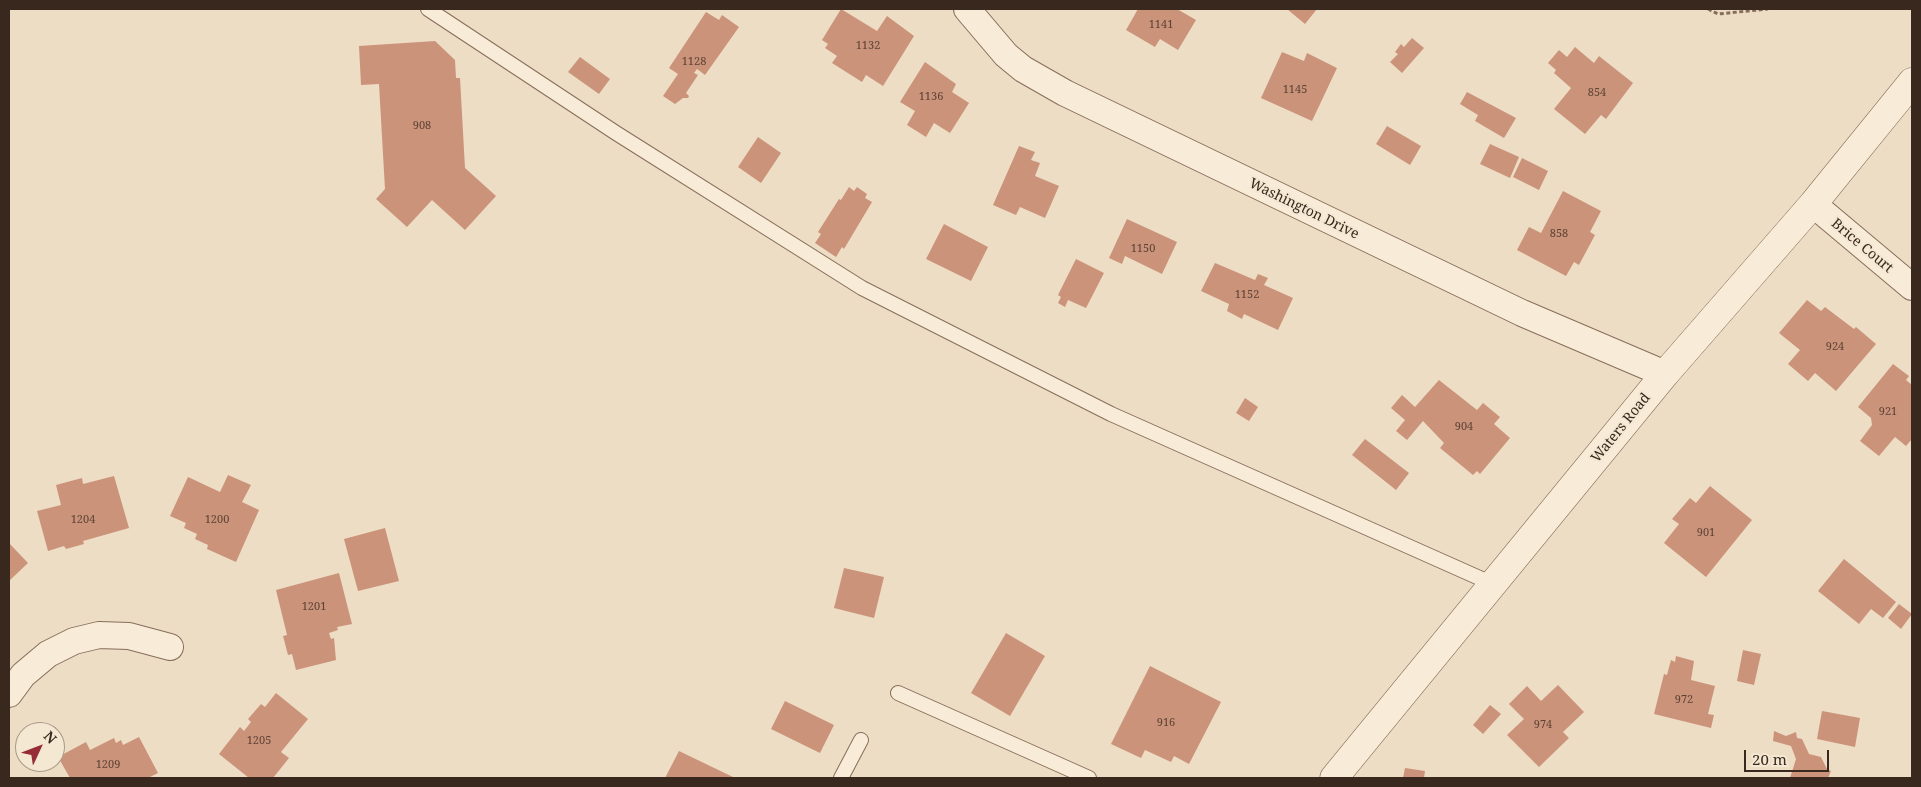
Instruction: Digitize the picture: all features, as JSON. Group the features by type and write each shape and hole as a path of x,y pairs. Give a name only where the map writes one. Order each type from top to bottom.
{"street":[{"name":"Washington Drive","path":"967,9 1006,55 1023,69 1065,93 1504,304 1665,374"},
{"name":"Waters Road","path":"1334,778 1665,374 1813,204 1824,187 1912,82"},
{"name":"Brice Court","path":"1813,204 1912,288"},
{"path":"9,694 23,675 48,654 74,642 100,635 129,636 170,647"}],"lane":[{"path":"428,9 616,133 862,288 1111,414 1493,584"},
{"path":"898,693 1089,778"},
{"path":"841,778 861,740"}],"path":[{"path":"1708,9 1718,14 1768,9"}],"building":[{"path":"841,9 877,31 887,16 914,36 883,86 866,75 862,82 832,63 837,56 825,48 828,44 822,40"},
{"path":"1138,9 1177,9 1196,20 1178,50 1160,39 1155,47 1126,30"},
{"path":"1287,9 1317,9 1305,24"},
{"path":"706,12 719,20 722,15 739,27 705,75 697,69 694,73 698,75 686,93 689,96 688,98 683,98 675,104 663,96 678,74 669,68"},
{"path":"1412,38 1424,48 1402,73 1390,62 1398,54 1395,52 1401,44 1404,47"},
{"path":"435,41 455,60 456,78 460,78 465,168 496,196 465,230 432,200 407,227 376,199 385,189 379,84 361,85 359,46"},
{"path":"1575,47 1594,63 1599,56 1633,83 1606,119 1601,115 1585,134 1554,109 1571,88 1554,73 1556,70 1548,63 1559,50 1567,57"},
{"path":"1282,52 1304,61 1307,53 1337,68 1312,121 1261,98"},
{"path":"580,57 610,79 599,94 568,72"},
{"path":"925,62 956,84 952,92 969,103 950,133 934,123 926,137 907,125 915,111 900,102"},
{"path":"1467,92 1516,118 1504,138 1475,121 1478,115 1460,104"},
{"path":"1387,126 1421,146 1410,165 1376,144"},
{"path":"758,137 781,153 761,183 738,167"},
{"path":"1490,144 1519,157 1510,178 1480,164"},
{"path":"1019,146 1035,152 1031,160 1040,163 1035,176 1059,186 1045,218 1020,207 1016,215 993,205"},
{"path":"1522,158 1548,171 1539,190 1513,177"},
{"path":"849,187 854,191 857,187 867,194 865,198 872,202 844,249 842,247 836,257 815,243 821,234 818,232"},
{"path":"1563,191 1601,211 1590,232 1595,235 1579,265 1574,262 1566,276 1517,250 1529,227 1541,233"},
{"path":"1127,219 1177,242 1162,274 1125,256 1122,264 1109,258"},
{"path":"944,224 988,247 971,281 926,259"},
{"path":"1076,259 1104,273 1086,308 1068,300 1065,307 1058,303 1061,297 1058,295"},
{"path":"1215,263 1255,280 1258,274 1268,278 1264,285 1293,298 1278,330 1244,314 1242,319 1227,311 1229,304 1201,291"},
{"path":"1807,300 1821,311 1825,307 1854,329 1856,327 1876,344 1836,391 1815,373 1808,381 1788,364 1800,350 1779,333"},
{"path":"1893,364 1909,376 1906,380 1912,385 1912,439 1906,446 1895,437 1879,456 1860,441 1872,425 1871,418 1858,407"},
{"path":"1439,380 1477,410 1483,403 1500,417 1494,424 1510,438 1480,474 1477,471 1473,475 1440,448 1444,443 1423,421 1407,440 1396,431 1405,420 1391,408 1402,395 1415,407"},
{"path":"1245,398 1258,407 1249,421 1236,413"},
{"path":"1365,439 1409,473 1396,490 1352,455"},
{"path":"228,475 251,485 242,502 259,510 236,562 207,549 208,545 195,539 197,534 184,528 186,523 170,516 188,477 220,492"},
{"path":"114,476 129,528 83,541 84,544 66,549 64,546 48,551 37,511 61,505 56,485 82,478 83,484"},
{"path":"1710,486 1752,520 1706,577 1664,543 1679,524 1672,519 1690,498 1696,503"},
{"path":"385,528 399,581 358,591 344,539"},
{"path":"9,543 28,563 9,581"},
{"path":"1844,559 1896,602 1883,618 1871,609 1859,624 1818,591"},
{"path":"844,568 884,577 874,618 834,608"},
{"path":"339,573 352,624 337,627 338,630 329,633 331,639 334,638 336,660 296,670 292,654 288,655 283,636 287,635 276,590"},
{"path":"1899,604 1912,614 1901,629 1888,618"},
{"path":"1006,633 1045,656 1010,716 971,693"},
{"path":"1743,650 1761,654 1754,685 1737,681"},
{"path":"1676,656 1694,661 1691,680 1715,686 1708,714 1714,715 1711,728 1654,714 1664,674 1667,675 1671,660 1675,662"},
{"path":"1150,666 1221,702 1189,764 1174,756 1171,762 1145,750 1141,758 1111,744"},
{"path":"1558,685 1584,712 1563,732 1569,738 1539,767 1507,735 1524,719 1509,704 1527,686 1541,701"},
{"path":"276,693 308,719 281,752 289,758 273,778 249,778 219,754 240,727 244,731 251,722 248,719 261,704 265,707"},
{"path":"785,701 834,725 820,753 771,729"},
{"path":"1490,705 1501,714 1483,734 1473,725"},
{"path":"1822,711 1860,718 1855,747 1817,739"},
{"path":"1774,731 1786,736 1796,732 1797,738 1802,739 1809,754 1821,757 1827,769 1831,771 1828,778 1790,778 1796,759 1791,746 1773,741"},
{"path":"139,737 158,773 148,778 70,778 65,769 65,753 86,742 90,750 114,738 116,743 121,740 123,745"},
{"path":"679,751 735,778 665,778"},
{"path":"1405,768 1425,771 1424,778 1403,778"}]}
